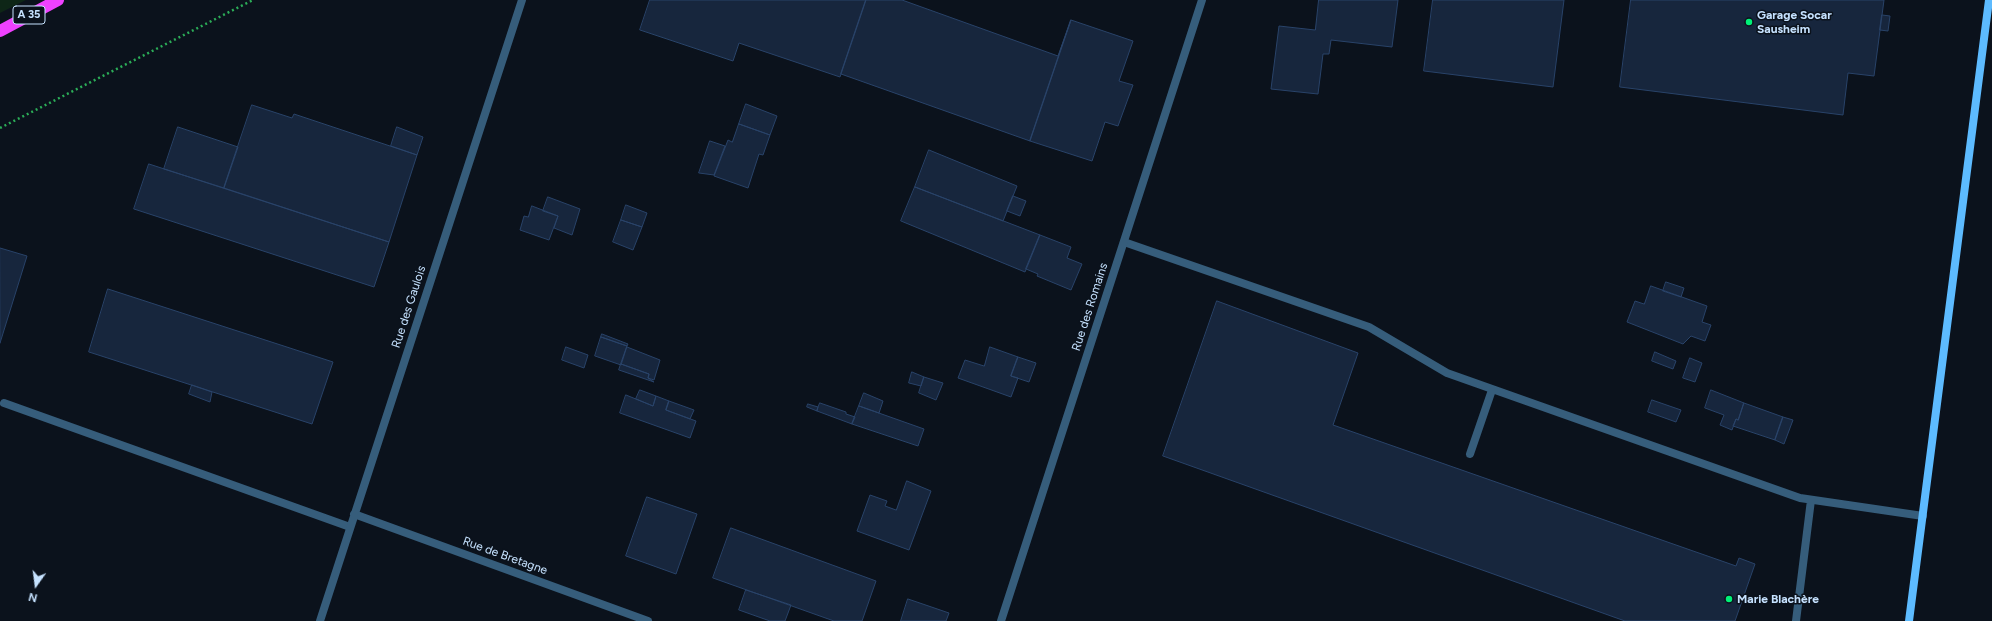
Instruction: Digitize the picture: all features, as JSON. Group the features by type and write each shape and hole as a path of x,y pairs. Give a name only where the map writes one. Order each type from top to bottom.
{"highway":[{"name":"A 35","path":"0,31 58,0"}],"main road":[{"path":"1909,621 1988,0"}],"street":[{"name":"Rue des Gaulois","path":"320,621 522,0"},
{"name":"Rue des Romains","path":"1001,621 1202,0"},
{"path":"1124,242 1369,326 1447,373 1800,498 1923,516"},
{"path":"1470,454 1492,390"},
{"path":"4,403 350,527"},
{"path":"1796,621 1811,500"},
{"name":"Rue de Bretagne","path":"354,514 648,621"}],"path":[{"path":"0,128 253,0"}],"green space":[{"path":"0,0 26,0 0,13"}],"building":[{"path":"650,0 866,0 840,77 739,43 733,61 640,30"},
{"path":"866,0 902,0 1058,56 1071,20 1030,141 841,74"},
{"path":"1319,0 1398,0 1392,47 1331,40 1329,54 1323,54 1318,94 1271,89 1279,26 1315,30"},
{"path":"1433,0 1564,0 1553,87 1424,71"},
{"path":"1631,0 1884,0 1874,76 1848,73 1843,115 1620,87"},
{"path":"1882,15 1890,16 1888,31 1880,30"},
{"path":"1071,20 1133,41 1119,81 1133,85 1118,126 1105,122 1092,161 1030,141"},
{"path":"746,104 777,116 770,135 739,124"},
{"path":"252,105 292,118 294,114 417,155 389,242 224,188"},
{"path":"739,124 770,135 763,155 759,154 748,188 714,176 728,140 732,142"},
{"path":"178,127 238,147 224,188 164,169"},
{"path":"397,127 423,137 417,155 391,146"},
{"path":"710,141 725,146 714,175 699,173"},
{"path":"929,150 1017,186 1003,221 915,187"},
{"path":"149,164 389,242 374,287 134,209"},
{"path":"915,187 1040,235 1025,272 901,221"},
{"path":"1013,196 1026,201 1020,216 1007,211"},
{"path":"548,197 580,209 572,235 554,228 558,216 543,211"},
{"path":"626,205 647,213 642,227 621,220"},
{"path":"532,206 558,216 549,240 520,230 524,216 528,217"},
{"path":"621,220 642,227 633,250 613,242"},
{"path":"1040,235 1071,247 1067,258 1082,264 1071,290 1037,276 1038,274 1026,269"},
{"path":"0,248 27,256 0,343"},
{"path":"1666,282 1684,288 1681,297 1663,291"},
{"path":"1651,286 1707,306 1702,322 1711,325 1705,341 1691,336 1683,344 1627,322 1635,301 1644,304"},
{"path":"108,289 333,362 312,424 89,352"},
{"path":"1217,301 1358,353 1333,425 1736,566 1739,558 1755,564 1735,621 1625,621 1163,456"},
{"path":"602,334 628,344 627,346 601,337"},
{"path":"601,337 627,346 621,365 595,356"},
{"path":"566,347 588,355 584,368 562,360"},
{"path":"627,347 660,360 654,380 648,378 649,374 621,364"},
{"path":"990,347 1018,357 1011,376 1018,378 1011,397 958,378 965,360 984,366"},
{"path":"1655,352 1676,361 1673,369 1652,361"},
{"path":"1018,357 1036,363 1029,382 1011,376"},
{"path":"1690,358 1702,363 1695,382 1683,378"},
{"path":"621,364 649,374 648,378 654,382 619,370"},
{"path":"912,372 924,377 921,386 909,383"},
{"path":"924,377 943,383 936,400 919,393"},
{"path":"192,385 212,392 210,402 189,394"},
{"path":"640,390 656,396 653,406 636,399"},
{"path":"1711,390 1744,403 1738,420 1736,419 1732,430 1720,425 1724,415 1705,408"},
{"path":"864,393 883,401 879,413 859,406"},
{"path":"626,395 653,406 656,396 669,401 666,410 696,421 690,438 620,413"},
{"path":"1652,400 1681,410 1676,422 1648,412"},
{"path":"669,401 694,410 690,419 666,410"},
{"path":"820,403 846,412 846,414 855,417 852,424 817,411"},
{"path":"1744,403 1783,417 1775,440 1733,426 1736,419 1738,420"},
{"path":"808,404 818,407 817,411 807,407"},
{"path":"859,406 924,429 918,446 852,424"},
{"path":"1783,417 1793,420 1784,444 1775,440"},
{"path":"907,481 931,491 909,550 857,531 870,495 887,501 885,506 896,510"},
{"path":"647,497 697,514 676,574 626,556"},
{"path":"731,528 876,581 862,621 834,621 713,578"},
{"path":"746,590 791,605 785,621 770,621 739,610"},
{"path":"908,599 949,613 946,621 901,621"}],"place":[{"name":"Garage Socar Sausheim","path":"1749,22"},
{"name":"Marie Blachère","path":"1729,599"}]}
